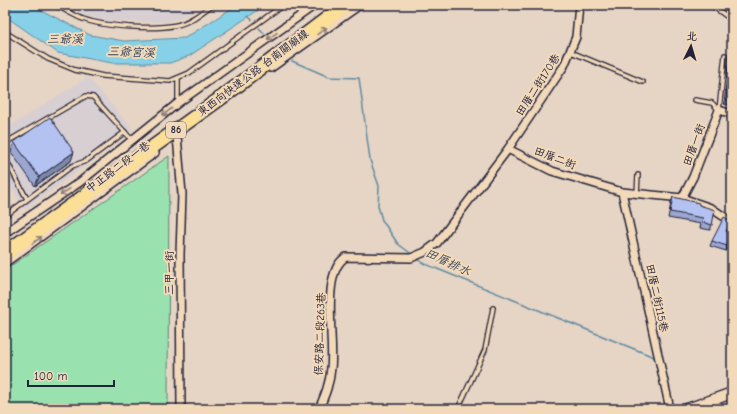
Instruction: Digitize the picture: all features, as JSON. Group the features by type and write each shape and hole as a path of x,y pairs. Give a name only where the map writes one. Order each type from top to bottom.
{"highway":[{"name":"東西向快速公路 台南關廟線","path":"5,243 80,191 331,5"},
{"name":"東西向快速公路 台南關廟線","path":"5,253 221,98 345,5"}],"street":[{"name":"中正路二段一巷","path":"5,233 80,182 178,103 315,5"},
{"name":"中正路二段一巷","path":"5,263 177,136 360,5"},
{"name":"田厝二街170巷","path":"508,148 544,98 571,52 576,37 579,5"},
{"path":"719,110 732,114"},
{"name":"田厝一街","path":"682,198 693,177 719,110"},
{"name":"三甲一街","path":"177,136 182,194 180,254 181,409"},
{"name":"田厝二街","path":"508,148 552,171 622,192 682,198 711,208 732,222"},
{"name":"保安路二段263巷","path":"319,409 328,391 332,367 330,315 335,270 339,261 346,257 414,257 425,252 437,243 508,148"},
{"name":"田厝二街115巷","path":"622,192 670,409"},
{"path":"686,409 732,393"}],"lane":[{"path":"55,5 82,19 106,25 159,27 178,25 191,19 212,5"},
{"path":"5,32 48,59 75,70 103,76 170,81 189,73 283,5"},
{"path":"711,5 732,20"},
{"path":"571,52 643,82"},
{"path":"719,110 725,56"},
{"path":"178,78 178,103"},
{"path":"5,143 86,96 93,98 132,140"},
{"path":"694,100 712,103 719,110"},
{"path":"5,216 72,166 86,161 125,132"},
{"path":"5,158 27,199"},
{"path":"637,194 638,175"},
{"path":"458,409 485,350 492,308"}],"shaded area":[{"path":"64,5 194,5 192,12 167,22 107,21 86,16"},
{"path":"88,77 133,130 25,210 5,177 5,129"},
{"path":"732,401 732,409 706,409"}],"green space":[{"path":"169,156 168,409 5,409 5,270"}],"water":[{"name":"三爺溪","path":"5,5 31,5 90,35 124,41 185,38 237,5 266,5 189,56 170,63 112,63 58,53 5,16"}],"building":[{"path":"730,51 732,52 732,100 726,100"},
{"path":"50,117 74,152 39,177 14,142"},
{"path":"673,197 699,203 699,205 715,210 712,225 702,222 703,218 670,212"},
{"path":"724,217 732,222 726,231 732,233 727,246 712,241"}],"waterway":[{"name":"田厝排水","path":"248,16 252,20"},
{"name":"田厝排水","path":"259,28 264,33"},
{"name":"田厝排水","path":"292,61 329,77 359,78 370,160 379,186 378,206 382,220 398,244 413,255"},
{"name":"田厝排水","path":"417,259 425,264 654,357"}],"water label":[{"name":"三爺宮溪","path":"131,52"}]}
